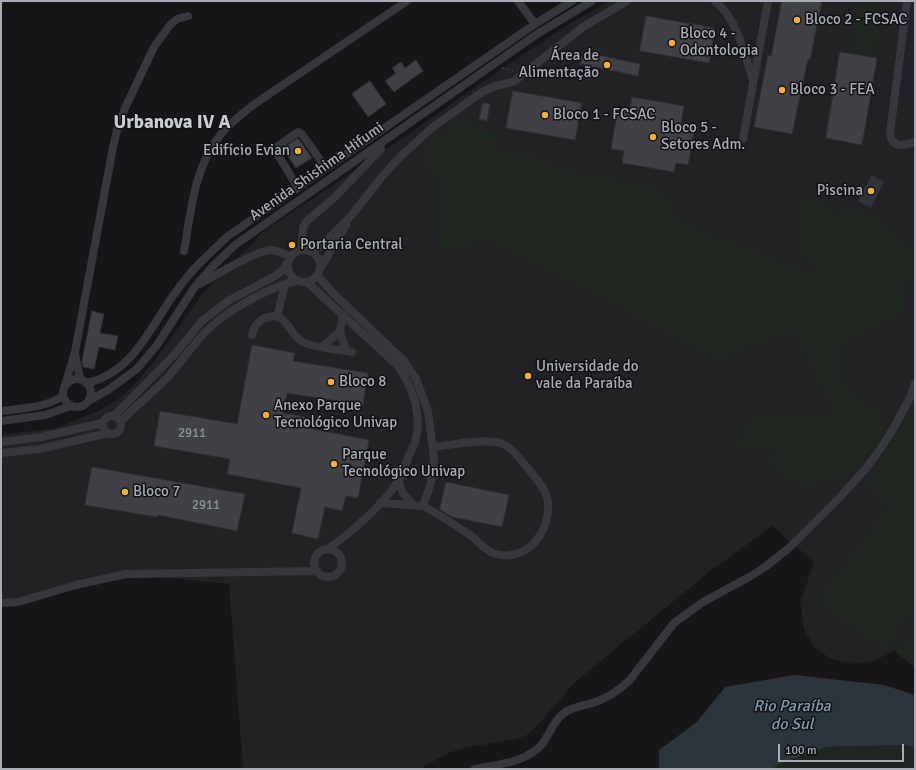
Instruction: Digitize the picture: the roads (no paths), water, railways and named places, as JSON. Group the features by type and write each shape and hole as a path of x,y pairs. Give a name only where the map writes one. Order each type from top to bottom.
{"street":[{"path":"184,251 200,170 214,142 221,133 256,103 407,1"},
{"path":"518,1 535,24"},
{"name":"Avenida Shishima Hifumi","path":"84,381 95,381 110,374 123,365 138,349 177,290 197,265 228,236 535,24 572,1"},
{"name":"Avenida Shishima Hifumi","path":"90,400 108,390 137,369 157,345 194,288 212,267 235,245 537,34 592,1"},
{"path":"312,252 326,241 351,216 384,174 402,155 433,127 482,92 495,86 513,82 583,27 627,1"},
{"path":"715,1 729,14 753,82"},
{"path":"743,139 768,1"},
{"path":"907,1 890,133 893,143 899,145 915,142"},
{"path":"75,352 84,381 92,391 90,400 84,406 75,408 67,404 63,396 75,352 118,126 133,90 157,41 173,22 188,16"},
{"path":"298,188 275,150 298,132 302,134 326,168"},
{"path":"301,250 303,228 307,221 338,194 397,133"},
{"path":"117,419 166,378 212,325 244,304 266,292 296,281 307,282 312,280 319,272 351,216"},
{"path":"228,236 235,245"},
{"path":"194,288 236,264 268,250 278,251 289,260"},
{"path":"117,419 166,364 200,322 228,301 275,276 284,269 289,260 297,251 301,250 312,252 319,260 319,272 333,293 404,361 416,379 428,411 434,447 432,476 423,506"},
{"path":"289,260 289,273 296,281"},
{"path":"307,282 398,366 409,383 416,404 418,423 415,442 398,481 380,503 342,539 328,549 320,552 315,559 315,567 317,571"},
{"path":"277,316 285,284"},
{"path":"252,335 258,323 263,319 269,316 277,316 286,321 301,341 349,352 340,331 343,314"},
{"path":"322,347 340,331"},
{"path":"65,385 72,380 84,381"},
{"path":"475,769 524,758 534,752 543,743 557,720 571,708 594,703 622,687 629,681 674,622 703,602 766,567 789,548 841,496 867,467 893,428 910,398 915,383"},
{"path":"1,411 43,405 63,396"},
{"path":"1,421 45,415 71,406"},
{"path":"1,453 40,449 117,432 120,427 117,419 111,416 106,418 103,423 104,429 108,433"},
{"path":"1,442 41,437 103,423"},
{"path":"380,503 423,506 442,516 471,536 488,551 506,556 521,553 536,541 547,523 548,504 543,488 514,452 500,442 483,442 434,447"},
{"path":"398,481 403,493 413,505"},
{"path":"1,603 18,602 76,585 126,574 317,571 329,577 338,573 342,564 340,555 342,539"},
{"path":"328,549 337,552 340,555"}],"water":[{"name":"Piscina","path":"872,175 884,182 871,208 858,201"},
{"name":"Rio Paraíba do Sul","path":"794,675 884,685 915,695 915,748 905,745 826,747 777,765 773,769 659,769 659,750 697,722 725,687"}],"place":[{"name":"Bloco 2 - FCSAC","path":"797,20"},
{"name":"Bloco 4 - Odontologia","path":"672,43"},
{"name":"Área de Alimentação","path":"607,65"},
{"name":"Bloco 3 - FEA","path":"782,90"},
{"name":"Bloco 1 - FCSAC","path":"545,115"},
{"name":"Bloco 5 - Setores Adm.","path":"653,137"},
{"name":"Edifício Evian","path":"298,151"},
{"name":"Piscina","path":"871,191"},
{"name":"Portaria Central","path":"292,245"},
{"name":"Universidade do vale da Paraíba","path":"528,376"},
{"name":"Bloco 8","path":"331,382"},
{"name":"Anexo Parque Tecnológico Univap","path":"266,415"},
{"name":"Parque Tecnológico Univap","path":"334,464"},
{"name":"Bloco 7","path":"125,492"}],"district":[{"name":"Urbanova IV A","path":"172,123"}]}
